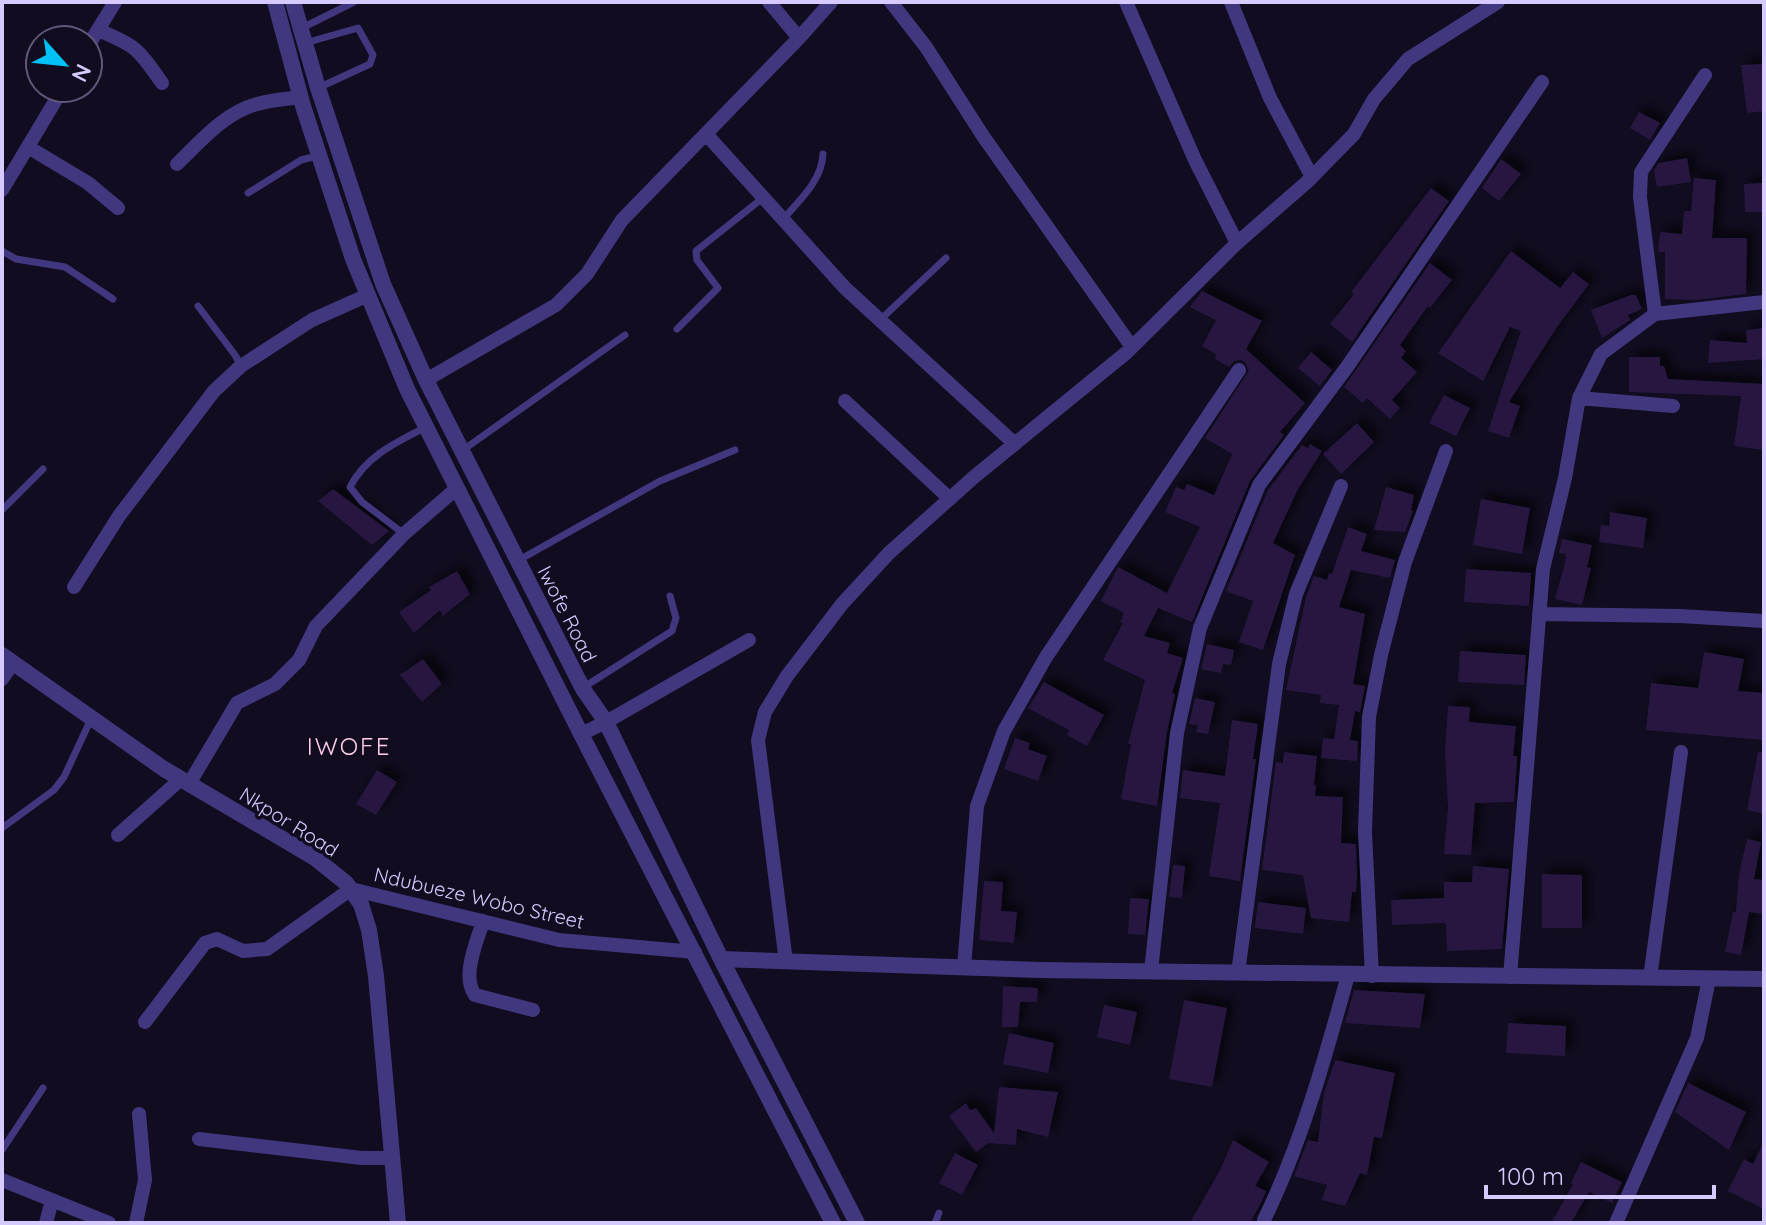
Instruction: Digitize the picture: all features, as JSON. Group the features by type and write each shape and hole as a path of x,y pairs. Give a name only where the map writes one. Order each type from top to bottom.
{"street":[{"path":"102,24 115,2"},
{"name":"Iwofe Road","path":"275,2 301,97 353,259 407,389 833,1223"},
{"name":"Iwofe Road","path":"293,2 383,284 426,380 583,689 606,722 721,959 857,1223"},
{"path":"769,2 799,38"},
{"path":"426,380 556,305 587,274 622,220 831,2"},
{"path":"891,2 926,47 983,136 1132,347"},
{"path":"1126,2 1195,160 1237,243"},
{"path":"1231,2 1270,98 1312,177"},
{"path":"786,962 758,740 765,712 787,676 842,604 889,553 1132,347 1237,243 1312,177 1354,134 1374,99 1408,59 1498,2"},
{"path":"104,32 129,42 162,83"},
{"path":"1655,314 1640,197 1641,172 1705,75"},
{"path":"1151,971 1177,733 1200,628 1253,499 1267,474 1347,367 1542,82"},
{"path":"177,164 226,119 242,109 301,97"},
{"path":"4,184 54,104"},
{"path":"706,134 845,288 1015,444"},
{"path":"28,147 88,183 118,208"},
{"path":"74,587 119,516 214,391 241,366 312,320 368,295"},
{"path":"1510,977 1543,569 1565,478 1579,398 1601,354 1655,314 1764,302"},
{"path":"964,967 977,806 1004,731 1046,657 1239,370"},
{"path":"1579,398 1673,406"},
{"path":"845,401 950,499"},
{"path":"1372,976 1365,832 1369,717 1405,562 1446,451"},
{"path":"1238,973 1279,664 1296,594 1341,486"},
{"path":"118,835 185,781 237,703 275,684 299,660 316,626 404,534 457,488"},
{"path":"1539,614 1667,615 1764,621"},
{"path":"581,734 749,640"},
{"path":"2,679 7,659"},
{"name":"Nkpor Road","path":"7,659 185,781 315,858 351,889 361,904 369,930 376,976 398,1223"},
{"path":"1650,978 1681,752"},
{"path":"145,1022 205,943 217,939 243,951 267,949 351,889"},
{"name":"Ndubueze Wobo Street","path":"351,889 559,940 695,952"},
{"path":"483,921 469,973 469,987 475,995 533,1010"},
{"path":"721,959 1372,976 1764,979"},
{"path":"1264,1220 1282,1183 1318,1082 1348,975"},
{"path":"1616,1223 1697,1038 1709,979"},
{"path":"136,1223 145,1180 139,1114"},
{"path":"199,1139 362,1158 392,1158"},
{"path":"2,1180 109,1223"},
{"path":"46,1223 52,1200"}],"lane":[{"path":"302,36 354,2"},
{"path":"302,36 358,28 373,55 370,64 318,88"},
{"path":"784,218 817,178 823,164 823,154"},
{"path":"248,193 301,160 319,155"},
{"path":"677,329 718,288 697,260 696,251 764,197"},
{"path":"2,251 16,259 65,267 113,299"},
{"path":"880,320 946,258"},
{"path":"198,306 241,366"},
{"path":"462,451 625,335"},
{"path":"404,534 362,502 350,487 379,452 426,427"},
{"path":"517,561 660,481 735,450"},
{"path":"2,510 43,469"},
{"path":"583,689 672,631 676,618 670,596"},
{"path":"2,828 54,790 64,777 91,719"},
{"path":"2,1150 43,1088"},
{"path":"935,1223 939,1213"}],"building":[{"path":"1764,64 1764,111 1747,113 1741,65"},
{"path":"1639,112 1660,123 1650,140 1630,128"},
{"path":"1687,158 1691,182 1657,187 1654,170 1659,163"},
{"path":"1501,159 1521,174 1499,201 1482,188"},
{"path":"1694,178 1716,180 1712,238 1747,238 1746,294 1695,300 1665,299 1665,252 1658,252 1660,232 1682,234 1684,211 1691,211"},
{"path":"1763,183 1763,212 1745,212 1744,184"},
{"path":"1431,188 1449,201 1352,342 1330,324"},
{"path":"1511,251 1560,288 1573,272 1589,284 1509,402 1520,406 1509,438 1488,431 1521,331 1510,327 1483,381 1438,353"},
{"path":"1430,263 1452,280 1430,308 1428,306 1400,345 1406,351 1401,358 1417,372 1392,400 1400,408 1390,419 1367,398 1363,403 1344,387"},
{"path":"1202,291 1262,321 1246,349 1305,403 1280,432 1284,435 1250,481 1192,622 1158,608 1144,636 1170,643 1167,653 1183,658 1172,693 1175,694 1157,806 1121,799 1131,744 1128,744 1145,680 1103,660 1123,623 1120,622 1124,613 1101,601 1118,567 1167,593 1200,527 1165,512 1176,487 1184,490 1187,484 1214,495 1232,454 1205,438 1249,370 1240,360 1229,367 1202,346 1216,320 1190,307"},
{"path":"1636,295 1642,309 1628,315 1630,320 1602,338 1591,310"},
{"path":"1764,328 1764,359 1708,363 1710,340 1747,343 1746,330"},
{"path":"1311,352 1332,370 1320,386 1298,368"},
{"path":"1629,357 1660,357 1660,366 1664,366 1668,379 1764,384 1764,450 1734,446 1741,396 1629,392"},
{"path":"1444,395 1470,408 1456,436 1429,423"},
{"path":"1357,423 1374,442 1341,474 1323,454"},
{"path":"1310,444 1322,451 1297,491 1273,543 1295,555 1263,650 1239,642 1253,601 1226,591 1268,490 1302,445 1308,448"},
{"path":"1386,487 1414,495 1413,511 1405,532 1374,530"},
{"path":"333,489 389,531 372,545 318,501"},
{"path":"1481,499 1530,508 1522,554 1473,545"},
{"path":"1610,512 1647,518 1643,548 1599,542 1601,525 1609,526"},
{"path":"1348,527 1367,534 1361,551 1395,560 1390,578 1351,570 1339,607 1365,614 1353,684 1365,686 1360,712 1355,711 1350,740 1358,741 1357,761 1321,758 1323,738 1334,739 1339,705 1320,703 1321,695 1286,690 1306,597 1314,576 1327,580 1329,573 1332,574"},
{"path":"1562,539 1592,545 1587,567 1591,568 1582,605 1555,599 1565,563 1566,554 1559,553"},
{"path":"1466,569 1531,573 1529,606 1464,602"},
{"path":"457,571 470,594 443,616 440,610 414,633 399,612 431,590 429,587"},
{"path":"1207,644 1234,650 1231,665 1223,664 1221,673 1201,669"},
{"path":"1460,651 1526,655 1524,685 1458,682"},
{"path":"1704,652 1744,659 1738,691 1764,693 1764,740 1646,730 1651,683 1698,688"},
{"path":"423,659 442,684 422,702 400,675"},
{"path":"1044,682 1104,715 1087,746 1067,735 1069,730 1028,708"},
{"path":"1195,698 1215,702 1208,734 1196,732 1198,725 1189,724"},
{"path":"1448,706 1470,707 1469,722 1516,726 1514,802 1475,803 1471,855 1444,854 1448,807 1445,752"},
{"path":"1232,720 1258,724 1240,881 1209,876 1220,803 1180,798 1183,770 1225,776"},
{"path":"1015,738 1030,743 1028,749 1047,756 1038,781 1004,769"},
{"path":"1284,752 1317,756 1315,796 1343,797 1341,843 1356,844 1356,892 1352,892 1349,922 1311,918 1303,875 1262,870 1276,762 1283,763"},
{"path":"1758,752 1764,752 1764,814 1747,810"},
{"path":"377,770 397,782 376,815 356,804"},
{"path":"1747,839 1761,842 1754,879 1764,880 1764,914 1749,912 1741,955 1725,952 1733,912 1736,912 1739,874"},
{"path":"1173,865 1185,866 1182,898 1169,897"},
{"path":"1473,866 1509,869 1502,949 1447,951 1446,924 1392,925 1391,900 1444,898 1444,882 1472,882"},
{"path":"1542,874 1582,875 1582,928 1542,928"},
{"path":"984,881 1003,882 1001,911 1017,912 1014,943 979,940"},
{"path":"1130,898 1149,899 1145,935 1128,934"},
{"path":"1258,902 1306,908 1303,934 1255,928"},
{"path":"1003,986 1038,988 1037,1002 1020,1002 1018,1027 1002,1027"},
{"path":"1354,990 1425,994 1420,1028 1345,1023"},
{"path":"1184,1000 1227,1008 1212,1087 1169,1079"},
{"path":"1104,1005 1137,1012 1130,1045 1097,1037"},
{"path":"1508,1023 1566,1026 1565,1056 1506,1053"},
{"path":"1009,1033 1054,1043 1048,1073 1003,1064"},
{"path":"1335,1060 1395,1073 1382,1138 1374,1137 1367,1175 1360,1173 1345,1206 1322,1200 1327,1185 1294,1176 1308,1140 1318,1142 1324,1093"},
{"path":"1688,1083 1746,1112 1729,1150 1675,1112"},
{"path":"999,1087 1058,1092 1048,1137 1017,1129 1016,1145 988,1143 976,1152 949,1116 966,1103 970,1110 976,1108 994,1133"},
{"path":"1233,1140 1269,1162 1255,1186 1266,1191 1262,1201 1250,1223 1190,1223 1221,1168"},
{"path":"1764,1142 1764,1209 1728,1191 1744,1159 1753,1164"},
{"path":"955,1153 978,1165 962,1195 939,1183"},
{"path":"1581,1162 1622,1182 1612,1203 1589,1192 1571,1223 1551,1223 1573,1184"}],"district":[{"name":"IWOFE","path":"349,747"}]}
